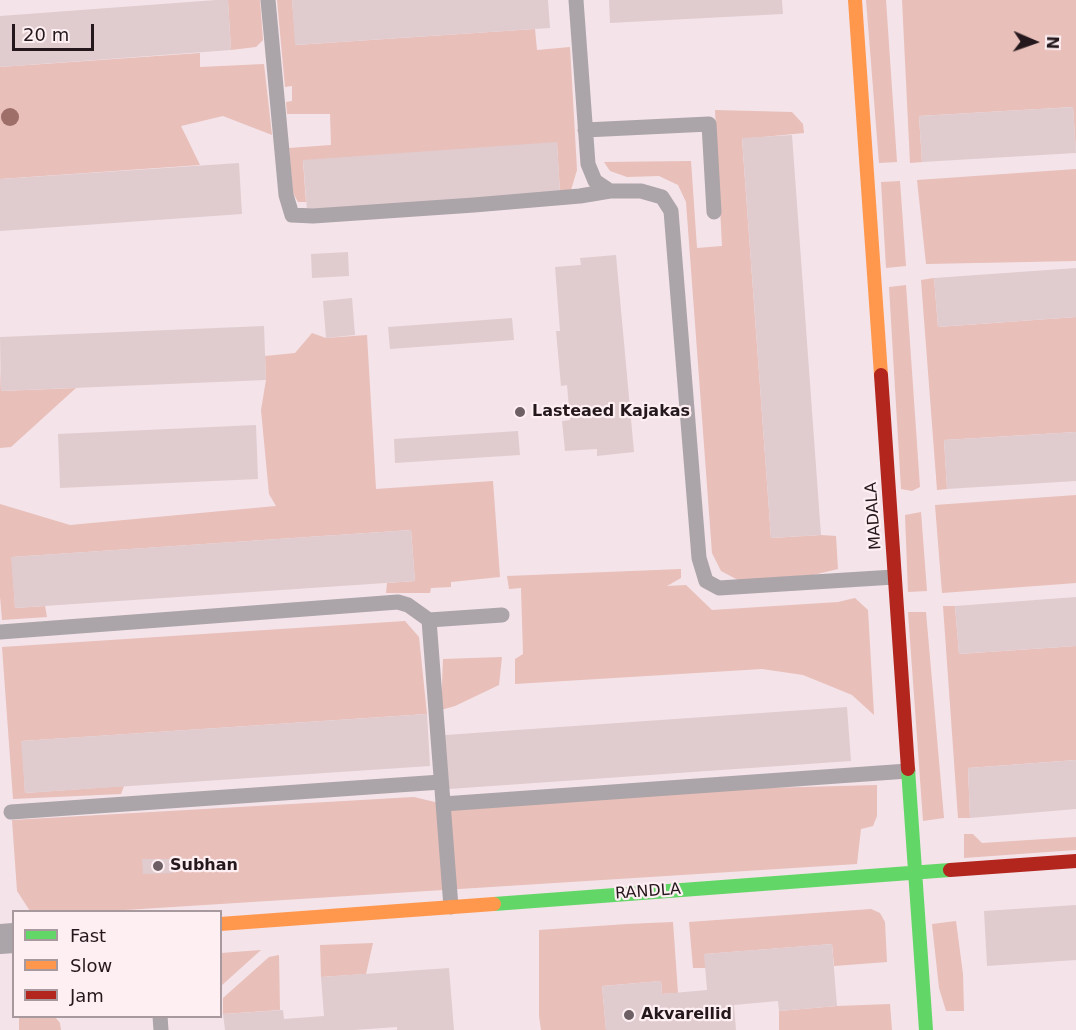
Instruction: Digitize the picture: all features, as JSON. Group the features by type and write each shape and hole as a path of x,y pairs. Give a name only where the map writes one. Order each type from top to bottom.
{"street":[{"name":"MADALA","path":"855,0 926,1030"},
{"name":"RANDLA","path":"222,924 1076,861"}],"lane":[{"path":"268,0 286,195 292,215 313,216 474,205 580,196 610,191 641,191 662,197 671,211 699,558 706,580 718,588 894,577"},
{"path":"576,0 588,164 595,181 610,191"},
{"path":"585,130 709,124 714,212"},
{"path":"0,632 398,602 408,605 429,620 502,615"},
{"path":"429,620 451,907"},
{"path":"443,804 908,771"},
{"path":"11,812 441,782"}],"shaded area":[{"path":"228,0 260,0 263,40 256,47 231,50"},
{"path":"277,0 292,0 296,45 535,29 537,50 570,47 577,170 571,190 560,192 557,143 303,161 306,202 298,202 293,193 289,148 331,145 330,114 287,114 286,102 292,101 292,86 285,87"},
{"path":"866,0 886,0 897,162 879,163"},
{"path":"902,0 1076,0 1076,153 1073,107 919,116 922,162 910,163"},
{"path":"200,53 200,67 264,64 272,135 223,116 181,126 200,165 0,179 0,67"},
{"path":"715,110 792,112 803,124 804,133 742,139 771,538 836,536 838,569 813,575 738,580 721,571 712,553 686,202 678,185 659,176 627,177 610,171 604,162 691,161 697,248 722,246"},
{"path":"1076,169 1076,261 926,264 917,180"},
{"path":"900,181 906,266 886,268 881,182"},
{"path":"934,278 938,327 1076,317 1076,432 944,440 947,489 937,490 921,280"},
{"path":"906,285 920,487 912,491 901,489 889,287"},
{"path":"312,333 326,338 367,335 376,489 493,481 500,577 451,582 451,587 431,588 430,593 386,593 387,583 415,581 411,530 12,557 15,608 45,606 47,617 2,620 0,504 70,525 276,506 269,494 261,410 266,380 265,356 295,353"},
{"path":"0,366 1,391 76,388 11,447 0,448"},
{"path":"1076,495 1076,583 942,593 935,505"},
{"path":"921,512 927,591 908,592 905,515"},
{"path":"681,569 681,578 667,586 686,585 712,610 838,602 855,598 868,610 874,715 852,695 835,688 803,675 762,669 515,684 515,659 523,654 521,588 509,589 507,576"},
{"path":"943,606 955,606 959,654 1076,646 1076,760 968,768 970,818 958,818"},
{"path":"908,612 926,612 944,818 923,821"},
{"path":"405,621 419,637 427,714 22,741 25,793 124,786 121,794 13,799 2,647"},
{"path":"502,657 499,685 455,706 441,710 443,659"},
{"path":"877,785 877,816 873,826 861,829 857,864 125,910 29,910 17,891 12,820 414,797 443,804 622,792"},
{"path":"964,834 973,834 982,843 1076,837 1076,850 964,858"},
{"path":"871,909 880,913 885,922 887,962 834,966 832,944 705,954 706,968 693,968 689,922"},
{"path":"956,921 963,974 964,1011 946,1011 939,988 932,924"},
{"path":"673,922 678,993 662,994 661,981 602,986 606,1030 541,1030 539,930"},
{"path":"373,943 366,974 321,977 320,945"},
{"path":"261,950 222,985 222,953"},
{"path":"279,955 280,1010 223,1014 223,998 269,957"},
{"path":"890,1004 892,1030 779,1030 779,1011"},
{"path":"19,1018 56,1018 60,1023 61,1030 19,1030"}],"building":[{"path":"228,0 231,50 0,67 0,16"},
{"path":"292,0 548,0 550,28 295,45"},
{"path":"609,0 782,0 783,14 610,23"},
{"path":"1073,107 1076,153 922,162 919,116"},
{"path":"792,135 821,535 771,538 742,138"},
{"path":"557,142 560,192 307,210 303,160"},
{"path":"239,163 242,214 0,231 0,179"},
{"path":"348,252 349,276 312,278 311,254"},
{"path":"616,255 634,452 597,456 597,449 565,451 562,421 570,420 567,385 561,386 556,331 560,331 555,267 581,265 580,258"},
{"path":"1076,268 1076,317 938,327 934,278"},
{"path":"352,298 355,335 326,338 323,301"},
{"path":"512,318 514,340 390,349 388,327"},
{"path":"264,326 266,380 1,391 0,337"},
{"path":"256,425 258,479 60,488 58,434"},
{"path":"518,431 520,455 395,463 394,439"},
{"path":"1076,432 1076,481 947,489 944,440"},
{"path":"411,530 415,581 15,608 11,557"},
{"path":"1076,597 1076,646 959,654 955,606"},
{"path":"847,707 851,761 449,789 445,735"},
{"path":"427,714 430,766 25,793 21,741"},
{"path":"1076,760 1076,809 970,818 968,768"},
{"name":"Subhan","path":"142,859 173,859 173,873 143,874"},
{"path":"1076,905 1076,960 987,966 984,911"},
{"path":"832,944 837,1006 779,1011 778,1001 734,1005 736,1030 606,1030 602,986 661,981 662,994 707,990 704,954"},
{"path":"449,968 454,1030 397,1030 397,1027 354,1030 225,1030 223,1014 283,1010 284,1019 324,1016 321,977"}],"traffic: fast":[{"path":"908,769 926,1030"},
{"path":"494,904 950,870"}],"traffic: slow":[{"path":"855,0 881,375"},
{"path":"222,924 494,904"}],"traffic: jam":[{"path":"881,375 908,769"},
{"path":"950,870 1076,861"}],"place":[{"name":"Lasteaed Kajakas","path":"520,412"},
{"name":"Subhan","path":"158,866"},
{"name":"Akvarellid","path":"629,1015"}]}
